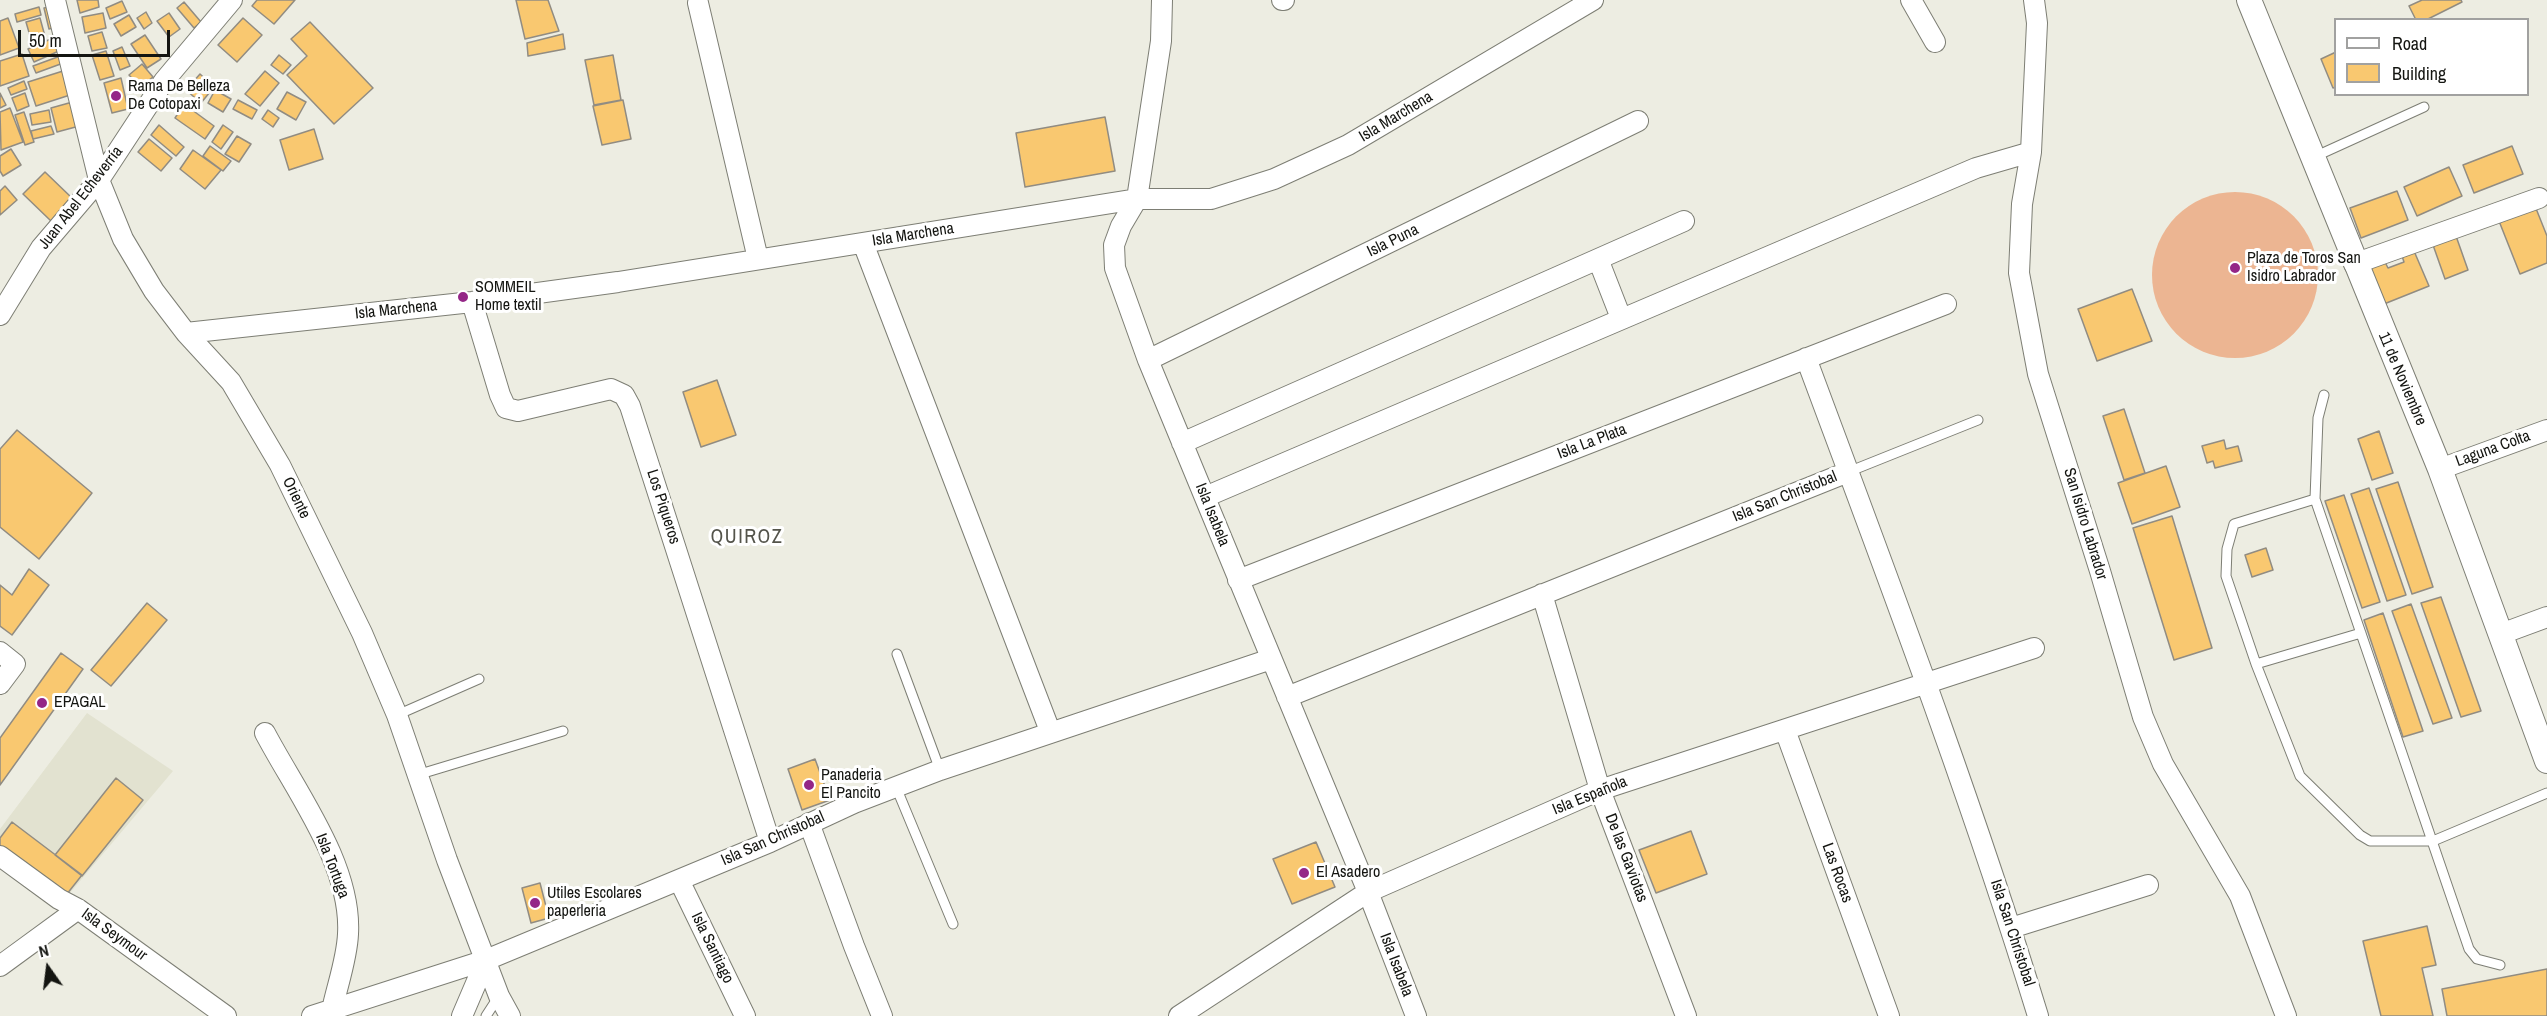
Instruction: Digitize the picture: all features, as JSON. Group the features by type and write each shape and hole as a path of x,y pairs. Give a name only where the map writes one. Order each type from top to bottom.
{"street":[{"name":"Oriente","path":"55,0 99,180 123,239 154,291 186,333 231,382 280,465 362,633 397,715 499,996 510,1016"},
{"name":"Juan Abel Echeverría","path":"0,315 41,248 99,180 164,81 232,0"},
{"name":"Isla Isabela","path":"1162,0 1161,41 1137,200 1121,226 1114,245 1115,268 1148,360 1368,892 1416,1016"},
{"name":"Isla Marchena","path":"186,333 472,302 618,282 1137,200 1211,199 1274,179 1348,145 1593,0"},
{"path":"1911,0 1935,42"},
{"name":"San Isidro Labrador","path":"2034,0 2037,23 2031,152 2022,204 2019,273 2038,374 2143,717 2163,764 2240,896 2274,979 2286,1016"},
{"name":"11 de Noviembre","path":"2249,0 2440,469 2547,761"},
{"path":"698,3 758,259"},
{"name":"Isla Puna","path":"1148,360 1638,122"},
{"path":"1205,497 1976,168 2031,152"},
{"path":"2355,264 2539,198"},
{"path":"1182,443 1684,221"},
{"path":"863,243 1050,732"},
{"path":"1598,259 1621,318"},
{"name":"Los Piqueros","path":"472,302 506,408 518,411 611,389 624,395 630,406 770,842"},
{"name":"Isla La Plata","path":"1238,580 1946,304"},
{"path":"1806,358 1848,472"},
{"name":"Laguna Colta","path":"2440,469 2547,430"},
{"name":"Isla San Christobal","path":"1287,697 1848,472 1926,683 2011,928 2038,1016"},
{"name":"De las Gaviotas","path":"1542,594 1600,790 1686,1016"},
{"path":"2501,634 2547,617"},
{"name":"Isla Española","path":"1179,1016 1368,892 1600,790 2034,648"},
{"path":"0,684 7,658"},
{"name":"Isla San Christobal","path":"312,1016 486,960 940,770 1271,659"},
{"name":"Las Rocas","path":"1785,730 1889,1016"},
{"name":"Isla Tortuga","path":"265,733 327,845 347,904 348,936 332,1010"},
{"path":"809,824 882,1016"},
{"name":"Isla Seymour","path":"0,856 59,899 78,909 226,1016"},
{"name":"Isla Santiago","path":"679,879 745,1016"},
{"path":"2011,928 2148,885"},
{"path":"0,966 78,909"},
{"path":"462,1016 486,960"}],"lane":[{"path":"2312,158 2424,107"},
{"path":"2324,395 2318,418 2315,500 2469,949 2477,959 2500,965"},
{"path":"1848,472 1978,420"},
{"path":"2315,500 2234,524 2227,549 2226,576 2256,664 2300,776 2360,835 2370,841 2433,841 2547,793"},
{"path":"2256,664 2361,633"},
{"path":"897,654 940,770"},
{"path":"397,715 479,680"},
{"path":"417,775 563,731"},
{"path":"896,787 953,924"},
{"path":"486,1016 499,996"}],"shaded area":[{"name":"Plaza de Toros San Isidro Labrador","path":"2235,192 2267,199 2281,206 2293,217 2304,229 2311,243 2318,275 2311,307 2304,321 2293,333 2281,344 2267,351 2235,358 2203,351 2189,344 2177,333 2166,321 2159,307 2152,275 2159,243 2166,229 2177,217 2189,206 2203,199"},
{"path":"87,713 173,771 64,900 0,854 0,829"}],"building":[{"path":"77,0 98,0 99,7 80,13"},
{"path":"257,0 295,0 274,24 252,6"},
{"path":"516,0 548,0 559,31 525,39"},
{"path":"2422,0 2461,0 2462,2 2430,18 2415,18 2409,6"},
{"path":"122,1 127,12 110,19 106,8"},
{"path":"184,2 201,22 194,28 177,8"},
{"path":"54,6 59,26 49,29 44,8"},
{"path":"39,7 41,15 17,22 15,14"},
{"path":"146,12 152,23 144,29 137,18"},
{"path":"103,13 106,28 85,33 82,17"},
{"path":"169,13 180,29 169,37 157,21"},
{"path":"129,15 136,27 121,36 114,24"},
{"path":"8,18 19,48 0,55 0,21"},
{"path":"40,18 46,40 32,43 26,22"},
{"path":"243,18 262,35 237,62 218,45"},
{"path":"310,22 373,88 334,124 287,75 307,56 291,39"},
{"path":"102,32 107,48 92,51 88,36"},
{"path":"563,34 565,49 528,56 527,43"},
{"path":"145,35 161,59 147,68 131,44"},
{"path":"53,38 59,51 34,62 28,49"},
{"path":"122,47 130,66 120,70 113,51"},
{"path":"106,51 114,76 100,80 92,55"},
{"path":"2334,53 2334,88 2333,88 2321,59"},
{"path":"22,54 29,76 0,86 0,61"},
{"path":"63,55 66,62 36,73 33,66"},
{"path":"279,55 291,65 283,74 271,65"},
{"path":"613,55 621,100 594,105 585,60"},
{"path":"142,64 153,77 140,87 129,75"},
{"path":"63,71 70,95 36,106 28,82"},
{"path":"265,71 279,83 260,106 245,94"},
{"path":"200,74 214,87 201,103 186,90"},
{"name":"Rama De Belleza De Cotopaxi","path":"121,78 128,109 112,113 104,83"},
{"path":"24,81 27,89 11,95 8,88"},
{"path":"215,90 231,99 223,112 208,103"},
{"path":"287,92 306,102 296,120 277,109"},
{"path":"0,93 6,105 0,108"},
{"path":"25,93 29,106 17,111 12,98"},
{"path":"238,100 257,110 252,119 233,109"},
{"path":"623,100 631,139 602,145 593,106"},
{"path":"76,101 83,125 57,132 51,108"},
{"path":"184,104 214,126 205,139 175,118"},
{"path":"10,108 23,142 1,150 0,112"},
{"path":"49,110 51,122 32,125 30,114"},
{"path":"268,110 279,118 273,127 262,119"},
{"path":"24,112 34,142 25,145 15,115"},
{"path":"1105,117 1115,171 1025,187 1016,133"},
{"path":"159,125 184,147 176,156 151,135"},
{"path":"223,125 233,132 221,149 212,142"},
{"path":"51,126 54,134 33,139 31,131"},
{"path":"314,129 323,159 289,170 280,140"},
{"path":"237,136 251,144 239,162 225,154"},
{"path":"149,139 172,158 161,171 138,152"},
{"path":"210,146 231,161 223,171 203,156"},
{"path":"2512,146 2523,174 2474,193 2463,165"},
{"path":"11,149 21,165 3,176 0,171 0,156"},
{"path":"193,150 221,170 205,189 180,169"},
{"path":"2449,167 2462,196 2417,216 2404,187"},
{"path":"45,172 73,199 51,221 23,194"},
{"path":"5,186 17,200 0,215 0,191"},
{"path":"2397,191 2408,220 2361,238 2350,208"},
{"path":"2535,206 2547,236 2547,263 2520,274 2499,221"},
{"path":"2456,236 2468,270 2445,279 2433,245"},
{"path":"2414,251 2429,286 2384,304 2370,268 2385,262 2388,268 2404,262 2402,256"},
{"path":"2132,289 2152,341 2097,361 2078,309"},
{"path":"717,380 736,435 701,447 683,392"},
{"path":"2124,409 2145,473 2124,480 2103,416"},
{"path":"17,430 92,493 39,559 0,527 0,449"},
{"path":"2379,431 2393,473 2372,480 2358,439"},
{"path":"2224,440 2226,449 2238,446 2242,461 2215,468 2213,461 2207,463 2202,446"},
{"path":"2166,466 2180,507 2132,524 2118,483"},
{"path":"2398,482 2433,587 2412,594 2376,489"},
{"path":"2369,488 2406,595 2387,601 2351,494"},
{"path":"2344,495 2380,602 2362,608 2325,501"},
{"path":"2172,516 2212,648 2174,660 2133,528"},
{"path":"2266,548 2273,570 2252,577 2245,555"},
{"path":"29,569 49,585 12,635 0,626 0,585 12,595"},
{"path":"2441,597 2481,711 2461,717 2421,603"},
{"path":"147,603 167,620 111,686 91,670"},
{"path":"2411,604 2452,718 2433,724 2392,611"},
{"path":"2383,613 2423,731 2403,737 2364,620"},
{"name":"EPAGAL","path":"61,653 83,669 0,785 0,738"},
{"name":"Panaderia El Pancito","path":"815,759 830,800 802,810 788,769"},
{"path":"116,778 143,800 82,876 55,855"},
{"path":"12,822 82,875 63,899 0,851 0,838"},
{"path":"1691,831 1707,874 1656,893 1639,850"},
{"name":"El Asadero","path":"1316,842 1335,887 1292,904 1273,859"},
{"name":"Utiles Escolares paperleria","path":"540,883 549,918 531,923 522,888"},
{"path":"2427,926 2436,965 2422,968 2433,1016 2381,1016 2363,941"},
{"path":"2547,969 2547,1016 2447,1016 2442,989"}],"place":[{"name":"Rama De Belleza De Cotopaxi","path":"116,96"},
{"name":"Plaza de Toros San Isidro Labrador","path":"2235,268"},
{"name":"SOMMEIL Home textil","path":"463,297"},
{"name":"EPAGAL","path":"42,703"},
{"name":"Panaderia El Pancito","path":"809,785"},
{"name":"El Asadero","path":"1304,873"},
{"name":"Utiles Escolares paperleria","path":"535,903"}],"district":[{"name":"QUIROZ","path":"747,538"}]}
